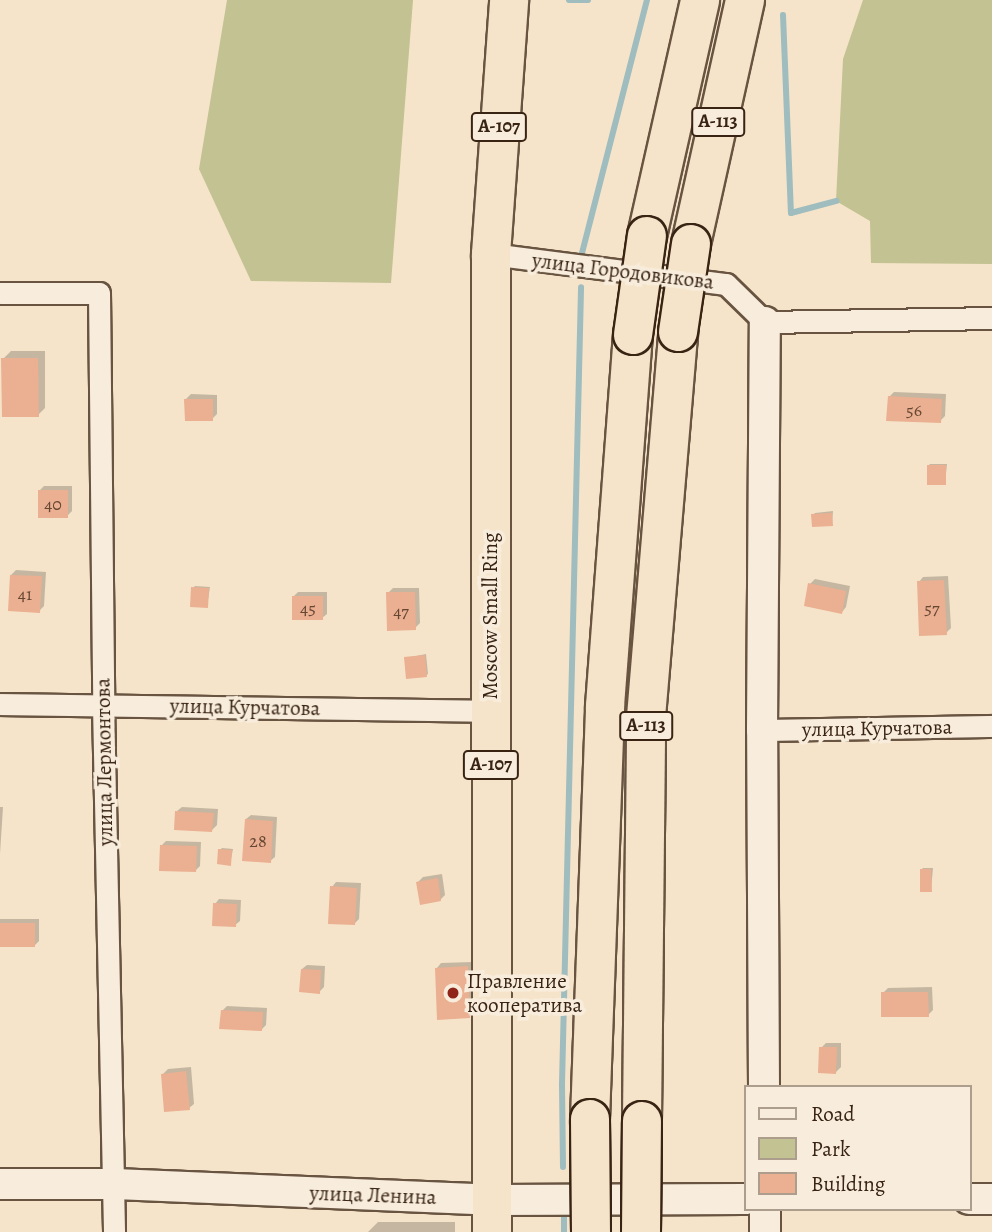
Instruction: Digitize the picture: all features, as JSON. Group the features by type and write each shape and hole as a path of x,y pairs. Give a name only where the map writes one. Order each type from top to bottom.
{"highway":[{"name":"Moscow Small Ring","path":"492,1216 491,254 509,0"},
{"name":"А-113","path":"591,1232 590,1119 605,706 633,335 648,236 701,0"},
{"name":"А-113","path":"641,1232 646,717 678,332 691,244 745,0"}],"street":[{"name":"улица Городовикова","path":"491,254 726,284 765,322"},
{"name":"улица Лермонтова","path":"0,293 99,293 103,705 114,1232"},
{"path":"764,1085 762,730 765,322 992,318"},
{"name":"улица Курчатова","path":"0,704 491,711"},
{"name":"улица Курчатова","path":"762,730 992,726"},
{"name":"улица Ленина","path":"0,1184 115,1184 492,1216 744,1199"},
{"path":"971,1199 992,1199"},
{"path":"765,1211 765,1232"}],"green space":[{"path":"227,0 413,0 391,283 251,281 199,169"},
{"path":"863,0 992,0 992,264 871,263 870,221 836,201 843,59"}],"building":[{"path":"1,358 38,358 39,417 2,417"},
{"path":"888,396 942,399 941,423 886,421"},
{"path":"184,399 213,399 213,421 185,421"},
{"path":"927,465 946,465 946,485 927,485"},
{"path":"38,490 68,490 68,518 38,518"},
{"path":"832,513 833,526 812,527 811,514"},
{"path":"10,575 42,576 40,613 8,611"},
{"path":"944,580 947,635 919,636 917,581"},
{"path":"808,583 846,591 842,614 804,606"},
{"path":"191,587 209,588 208,608 190,607"},
{"path":"386,592 415,592 416,630 387,631"},
{"path":"292,596 323,596 323,620 292,620"},
{"path":"425,655 427,677 406,679 404,657"},
{"path":"175,811 214,813 212,832 174,830"},
{"path":"245,819 273,821 271,863 242,861"},
{"path":"160,845 197,846 196,872 159,871"},
{"path":"218,849 232,850 231,866 217,864"},
{"path":"920,869 931,869 932,892 920,892"},
{"path":"438,878 441,901 420,905 416,882"},
{"path":"330,886 357,888 355,925 328,924"},
{"path":"213,903 237,904 236,927 212,926"},
{"path":"0,923 35,923 35,947 0,947"},
{"name":"Правление кооператива","path":"468,966 470,1018 437,1020 435,968"},
{"path":"301,969 321,970 320,994 299,992"},
{"path":"881,992 928,992 929,1017 881,1017"},
{"path":"221,1010 263,1012 262,1031 219,1029"},
{"path":"819,1047 837,1047 836,1074 818,1073"},
{"path":"186,1071 190,1110 164,1112 161,1074"}],"waterway":[{"path":"569,0 588,0"},
{"path":"582,253 647,0"},
{"path":"783,15 791,213 836,201"},
{"path":"563,1167 562,1084 581,287"},
{"path":"564,1209 564,1232"}],"place":[{"name":"Правление кооператива","path":"453,993"}]}
